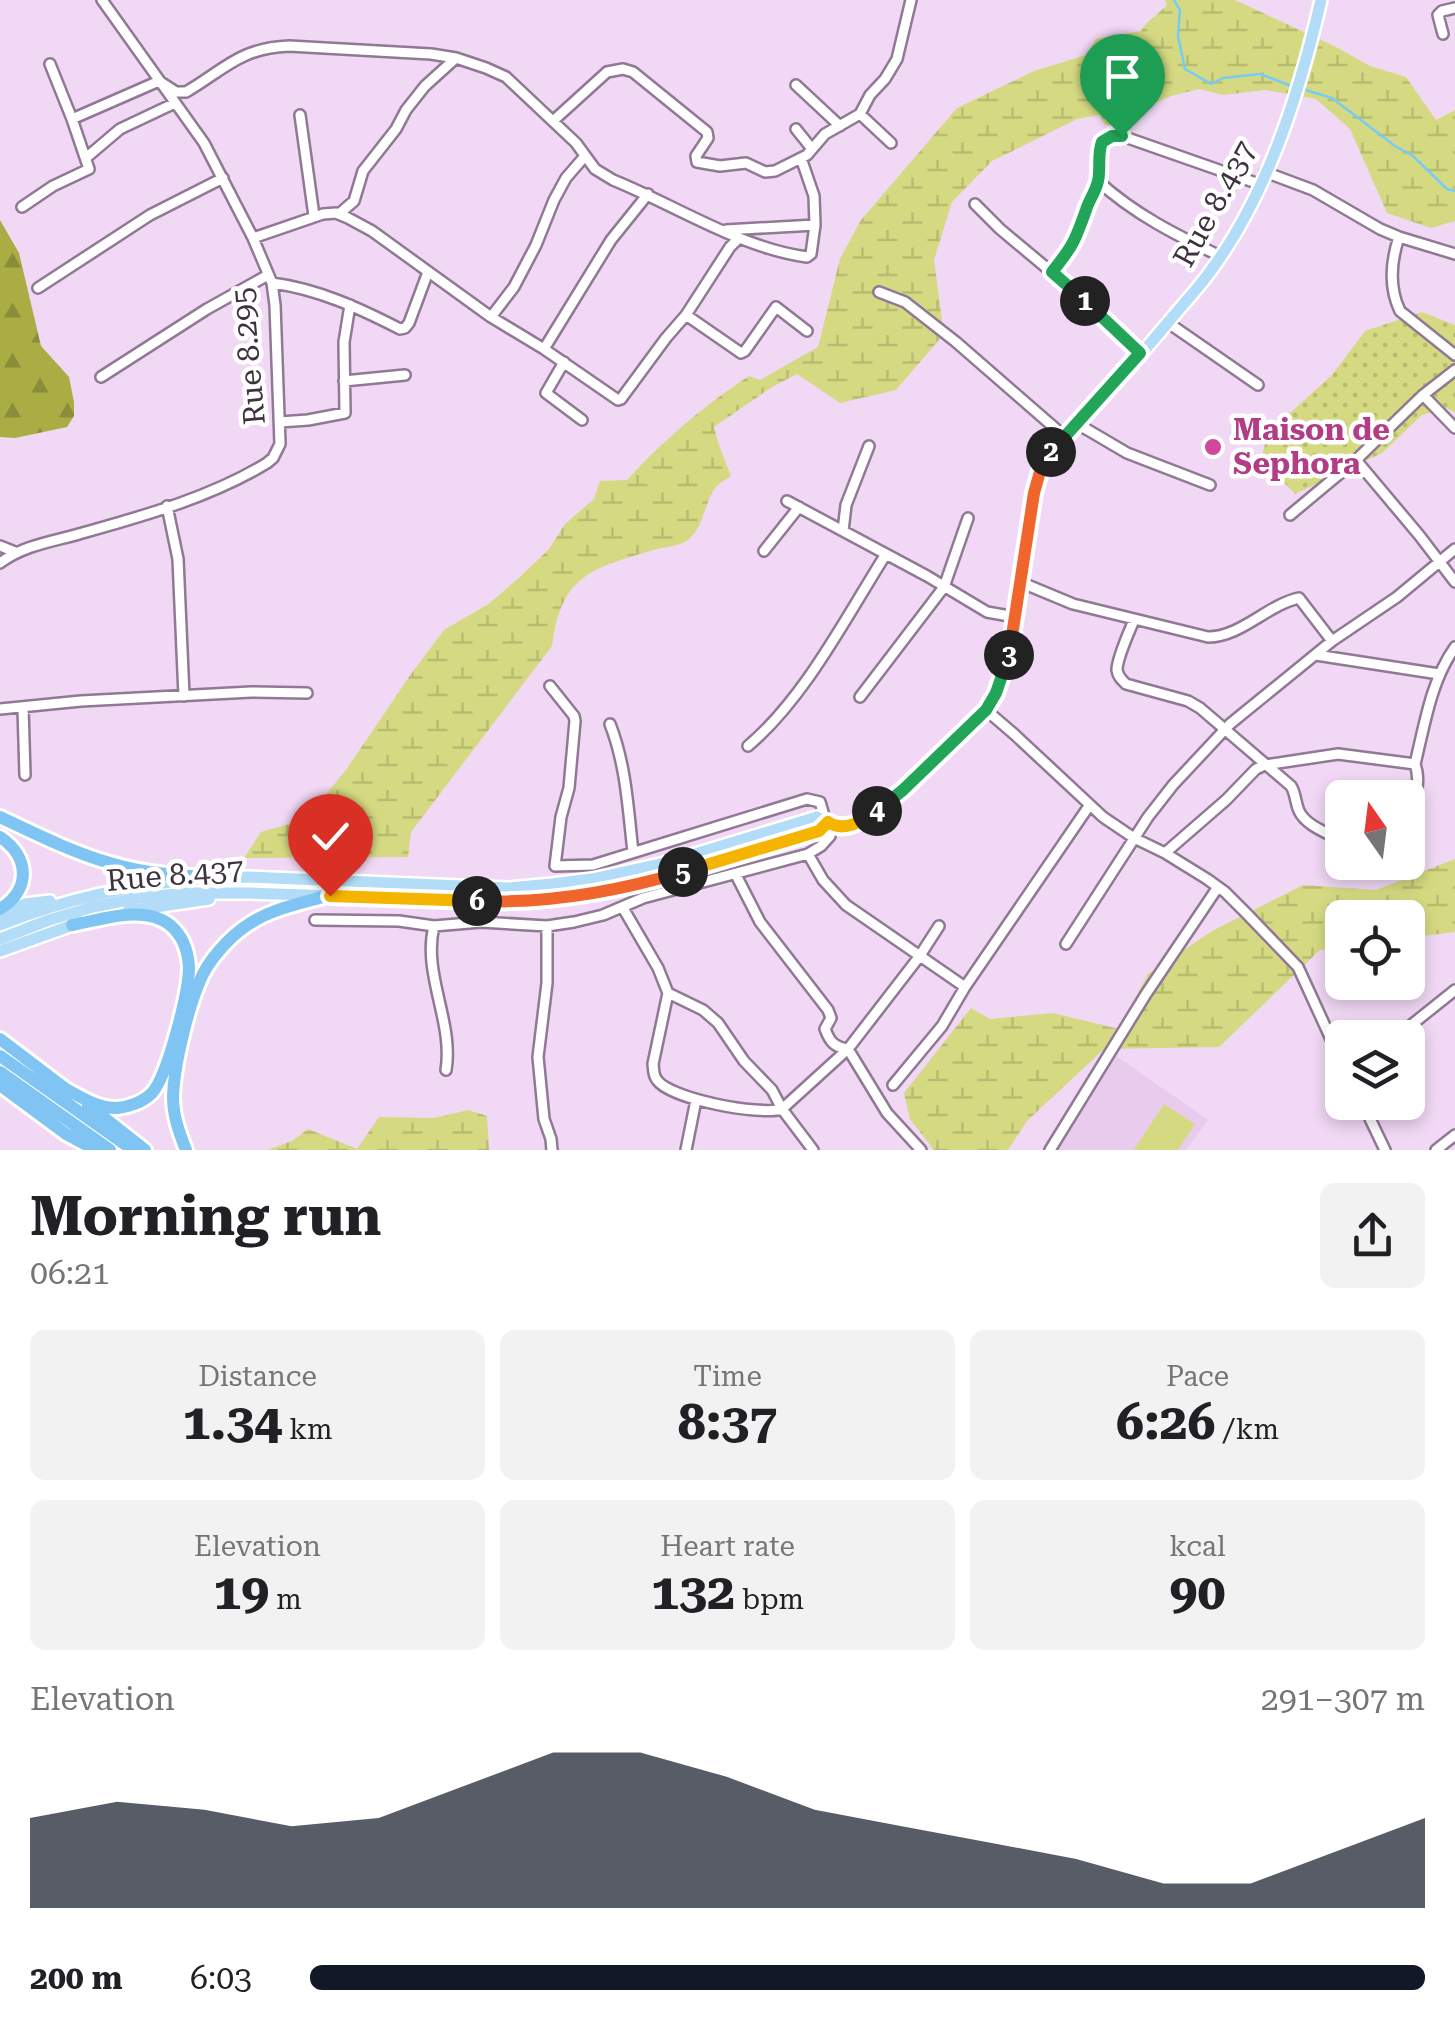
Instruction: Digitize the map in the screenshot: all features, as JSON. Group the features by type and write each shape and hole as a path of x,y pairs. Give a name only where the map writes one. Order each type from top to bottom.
{"highway":[{"path":"0,817 109,863 165,875 228,878"},
{"path":"0,837 15,849 24,875 19,890 0,912"},
{"path":"186,1150 176,1124 173,1095 200,980 222,948 248,924 279,909 330,896"},
{"path":"66,1089 93,1104 118,1108 143,1100 152,1092 166,1067 189,969 182,939 170,925 154,917 122,916 72,925"},
{"path":"0,1038 144,1150"},
{"path":"0,1056 132,1150"},
{"path":"0,1072 110,1150"},
{"path":"0,1086 66,1134 96,1150"}],"main road":[{"name":"Rue 8.437","path":"0,925 94,894 228,878 507,888 552,884 642,868 816,817 835,827 848,826 880,809 986,710 996,693 1008,663 1037,477 1064,436 1196,289 1220,256 1262,178 1298,88 1320,0"},
{"name":"Rue 8.437","path":"0,939 78,912 138,898 186,893 554,900 674,874 819,831 828,822"},
{"path":"0,950 72,925 146,907 249,893"},
{"path":"0,912 25,904 94,894"}],"street":[{"name":"Rue 8.295","path":"0,563 15,552 216,488 266,463 280,444 270,279 204,143 102,0"},
{"path":"553,120 607,72 623,69 633,72 707,132 697,162 720,166 746,163 765,172 776,172 812,150 825,134 860,114 897,59 911,0"},
{"path":"1443,34 1438,14 1455,8"},
{"path":"72,119 159,82 176,92 186,92 239,56 270,46 456,58 506,77 553,120 595,168 613,180 739,238 807,257 812,254 814,196 801,158"},
{"path":"339,214 354,202 364,172 406,110 456,58"},
{"path":"22,207 89,169 50,64"},
{"path":"796,85 840,126"},
{"path":"87,157 120,128 175,103"},
{"path":"860,114 891,143"},
{"path":"300,115 314,216"},
{"path":"796,129 812,150"},
{"path":"1052,272 1075,243 1098,181 1102,142 1112,136 1313,190 1398,238 1455,254"},
{"path":"492,317 536,245 566,178 585,156"},
{"path":"38,288 150,215 223,178"},
{"path":"1098,181 1121,202 1168,232 1220,256"},
{"path":"544,349 611,240 648,194"},
{"path":"975,204 1140,353"},
{"path":"253,238 314,216 339,214 372,232 619,400 686,315 739,238"},
{"path":"724,230 815,225"},
{"path":"1398,238 1392,289 1400,311 1455,355"},
{"path":"101,378 207,310 270,279 368,311 405,328 428,272"},
{"path":"879,292 905,302 1064,436"},
{"path":"280,422 341,415 346,407 344,342 350,305"},
{"path":"686,315 741,353 776,307 807,331"},
{"path":"1167,322 1258,384"},
{"path":"564,362 546,393 582,420"},
{"path":"1290,514 1455,370"},
{"path":"344,381 405,376"},
{"path":"1424,395 1455,428"},
{"path":"1076,424 1127,452 1210,485"},
{"path":"843,530 846,505 869,446"},
{"path":"1356,460 1455,582"},
{"path":"787,502 987,612 1014,617"},
{"path":"167,506 178,559 184,696"},
{"path":"764,551 799,508"},
{"path":"860,697 944,587 968,518"},
{"path":"0,546 15,552"},
{"path":"1066,944 1134,838 1174,785 1224,730 1332,641 1455,549"},
{"path":"748,746 797,695 886,554"},
{"path":"1020,582 1073,604 1208,637 1220,637 1298,598 1332,641"},
{"path":"1134,620 1117,671 1120,678 1143,690 1188,701 1291,786 1300,814 1325,832"},
{"path":"1418,780 1416,764 1439,674 1455,647"},
{"path":"1316,655 1439,674"},
{"path":"315,920 398,920 434,926 482,922 547,926 574,922 644,898 808,854 830,836 820,802 806,799 592,865 555,866 569,788 575,721 550,686"},
{"path":"0,709 81,701 306,692"},
{"path":"23,708 25,775"},
{"path":"986,710 1089,806 1134,838 1218,887 1294,962 1325,1027"},
{"path":"610,724 624,771 633,852"},
{"path":"1165,853 1265,765 1338,754 1416,764"},
{"path":"893,1085 942,1026 1089,806"},
{"path":"808,854 823,880 846,905 965,987"},
{"path":"736,875 760,922 828,1010 831,1018 825,1029 829,1039 836,1047 848,1050 887,1112 921,1150"},
{"path":"1050,1150 1146,994 1218,887"},
{"path":"623,908 668,993 654,1076 668,1089 696,1100 768,1112 782,1109 848,1050 939,926"},
{"path":"434,926 431,951 448,1042 446,1070"},
{"path":"547,926 547,983 538,1057 544,1119 552,1150"},
{"path":"1418,1020 1455,990"},
{"path":"668,993 710,1015 744,1061 772,1090 813,1150"},
{"path":"686,1150 696,1100"},
{"path":"1371,1120 1385,1150"},
{"path":"1436,1150 1455,1135"}],"shaded area":[{"path":"1116,1056 1208,1120 1186,1150 1055,1150"}],"green space":[{"path":"1165,0 1234,0 1370,66 1406,77 1436,120 1455,110 1455,221 1431,228 1387,213 1350,129 1316,99 1266,90 1223,95 1199,89 1153,104 1129,122 1105,125 1099,115 1077,119 992,161 952,202 934,260 944,334 896,390 840,403 797,374 714,427 731,476 713,491 693,535 680,544 610,564 582,579 571,590 556,623 552,646 411,832 408,857 244,858 261,832 295,822 322,799 444,630 490,603 521,576 549,549 565,524 594,499 600,481 627,480 685,424 749,376 760,380 818,347 840,259 861,220 957,108 1034,71 1086,55 1096,39 1141,31 1167,5"},
{"path":"0,220 19,253 41,346 69,377 74,402 74,416 67,427 15,438 0,437"},
{"path":"1422,312 1455,325 1455,413 1447,408 1422,415 1382,453 1295,494 1262,456 1280,422 1332,375 1365,331"},
{"path":"1455,859 1455,932 1425,936 1425,900 1325,900 1325,949 1219,1047 1104,1049 1027,1121 1008,1150 934,1150 910,1119 904,1093 971,1008 990,1019 1053,1013 1119,1029 1148,974 1212,931 1303,885 1376,890 1401,880 1425,880 1425,871"},
{"path":"1164,1104 1195,1124 1178,1150 1134,1150"},
{"path":"468,1110 487,1116 489,1150 267,1150 292,1141 308,1129 357,1149 379,1117 435,1118"}],"waterway":[{"path":"1174,0 1180,10 1178,36 1185,69 1211,84 1223,78 1260,74 1294,87"},
{"path":"1302,89 1332,98 1413,156 1447,189 1455,191"}],"place":[{"name":"Maison de Sephora","path":"1213,447"}],"route":[{"path":"330,896 554,900 674,874 819,831 828,822 835,827 848,826 880,809 903,790 982,714 996,693 1012,644 1037,477 1064,436 1140,353 1052,272 1079,235 1098,181 1102,142 1122,136"}]}
